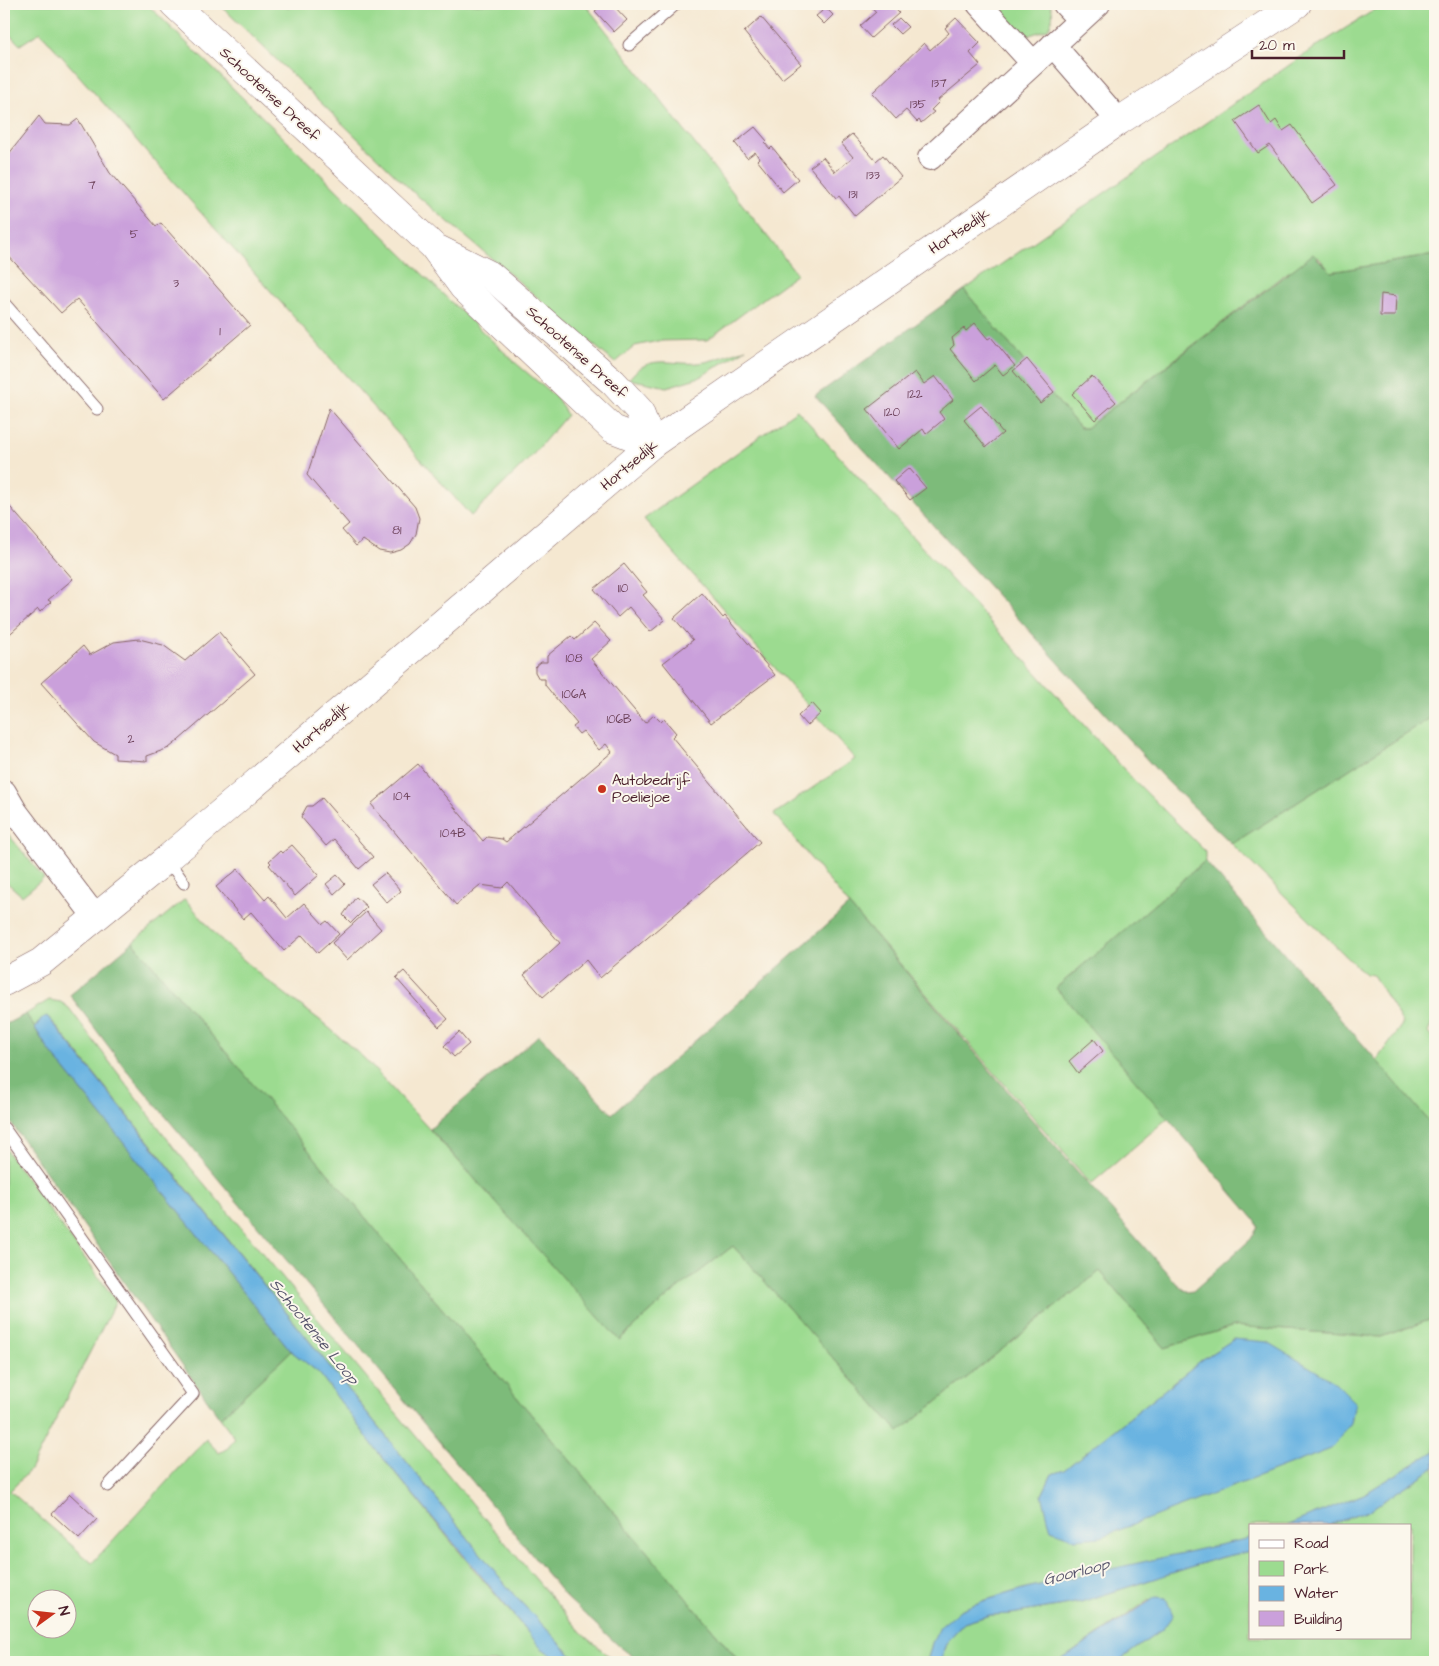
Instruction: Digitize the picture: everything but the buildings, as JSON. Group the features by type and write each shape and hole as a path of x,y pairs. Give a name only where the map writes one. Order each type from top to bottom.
{"street":[{"name":"Schootense Dreef","path":"174,4 433,246 463,287 613,429 652,444"},
{"path":"979,4 1033,63"},
{"path":"930,158 1053,44 1072,12 1098,4"},
{"name":"Hortsedijk","path":"4,982 41,962 96,918 652,444 1119,120 1297,4"},
{"path":"1053,44 1119,120"},
{"path":"4,792 15,811 96,918"}],"lane":[{"path":"629,45 676,4"},
{"path":"4,303 97,409"},
{"path":"167,859 184,883"},
{"path":"4,1128 193,1394 108,1486"}],"green space":[{"path":"4,4 147,4 451,302 518,365 557,398 567,415 530,458 471,516 40,32 20,45 4,29"},
{"path":"219,4 285,4 289,8 294,4 585,4 797,274 707,340 658,341 635,346 615,363 413,192"},
{"path":"993,4 1050,4 1052,20 1048,29 1027,36 1015,28"},
{"path":"1407,4 1435,4 1435,255 1331,272 1318,257 1285,274 1086,428 1080,428 964,290 1314,48 1376,9"},
{"path":"1313,254 1331,272 1435,255 1435,715 1232,844 1163,777 815,396 964,290 1080,428 1086,428"},
{"path":"746,349 700,377 667,387 629,379 637,370 655,362 705,362"},
{"path":"797,410 1132,778 1205,851 1205,861 1056,988 1169,1117 1091,1184 849,905 774,814 855,759 644,519"},
{"path":"1435,715 1435,1013 1428,1033 1435,1041 1435,1128 1376,1061 1403,1023 1373,975 1366,974 1353,963 1232,844"},
{"path":"4,829 44,878 22,896 4,880"},
{"path":"1205,861 1435,1128 1435,1318 1381,1337 1234,1326 1165,1348 1100,1271 899,1432 733,1246 672,1293 619,1340 430,1129 539,1035 612,1114 849,905 1046,1136 1177,1284 1188,1292 1193,1291 1251,1239 1258,1227 1255,1220 1056,988"},
{"path":"185,899 217,936 264,978 321,1021 365,1059 548,1259 619,1340 672,1293 733,1246 899,1432 1100,1271 1165,1348 1234,1326 1381,1337 1435,1318 1435,1451 1364,1494 1291,1524 1249,1524 1249,1538 1238,1542 1026,1588 983,1601 960,1610 932,1643 927,1662 740,1662 133,942","holes":["1234,1339 1042,1495 1052,1474 1064,1470 1203,1359"]},
{"path":"133,942 740,1662 640,1662 619,1646 565,1596 473,1482 124,1067 70,995"},
{"path":"49,1000 61,1002 69,1008 175,1149 560,1608 582,1633 616,1662 578,1662 514,1595 52,1021 47,1016 41,1019 35,1028 26,1014"},
{"path":"26,1014 48,1049 291,1351 220,1418 4,1113 4,1025"},
{"path":"4,1147 116,1301 30,1470 10,1491 92,1563 206,1439 219,1453 228,1448 235,1438 220,1418 291,1351 319,1373 378,1452 471,1566 540,1647 561,1662 4,1662"},
{"path":"1435,1467 1435,1660 1431,1662 1117,1662 1163,1629 1149,1600 1058,1662 940,1662 949,1639 964,1623 990,1615 1011,1614 1081,1602 1219,1558 1249,1551 1249,1638 1412,1638 1412,1524 1332,1524 1368,1511"}],"water":[{"path":"47,1016 514,1595 578,1662 561,1662 540,1647 378,1452 319,1373 291,1351 48,1049 35,1028 41,1019"},
{"path":"1234,1339 1268,1342 1336,1383 1355,1402 1351,1423 1331,1449 1101,1537 1075,1539 1051,1530 1042,1495 1052,1474 1064,1470 1203,1359"},
{"path":"1435,1451 1435,1467 1368,1511 1332,1524 1290,1524 1364,1494"},
{"path":"1249,1538 1249,1551 1219,1558 1081,1602 1011,1614 990,1615 964,1623 949,1639 940,1662 927,1662 932,1643 940,1627 960,1610 1026,1588"},
{"path":"1156,1597 1166,1598 1173,1615 1163,1629 1117,1662 1058,1662"}],"place":[{"name":"Autobedrijf Poeliejoe","path":"602,789"}],"water label":[{"name":"Schootense Loop","path":"315,1331"},
{"name":"Goorloop","path":"1076,1571"}]}
